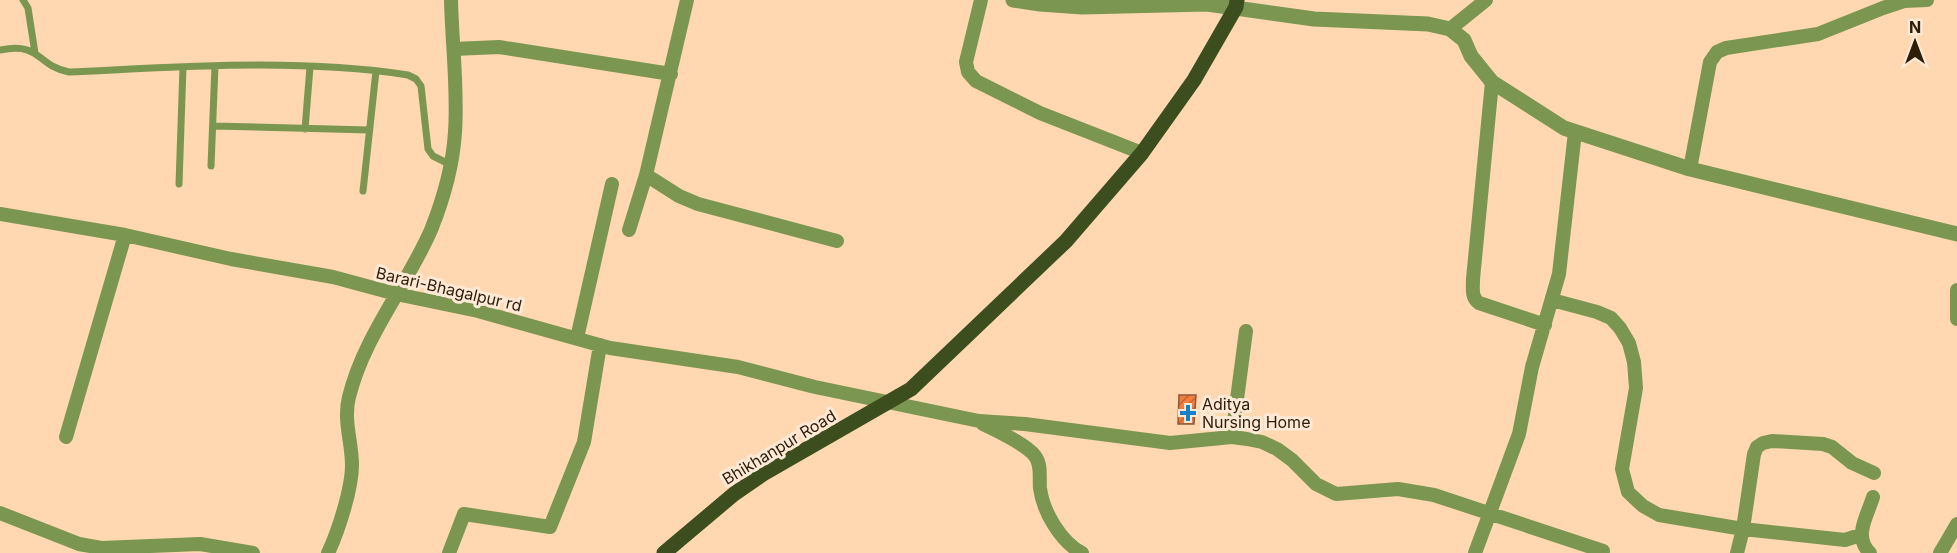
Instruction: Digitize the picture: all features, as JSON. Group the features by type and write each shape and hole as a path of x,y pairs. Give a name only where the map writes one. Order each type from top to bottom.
{"main road":[{"name":"Bhikhanpur Road","path":"664,553 734,494 764,474 911,389 1066,241 1143,153 1194,80 1236,3"}],"street":[{"path":"328,553 342,518 352,466 347,422 348,399 379,322 414,265 440,205 455,133 452,0"},
{"path":"629,230 646,175 687,0"},
{"path":"981,0 966,62 968,72 976,81 1040,113 1143,153"},
{"path":"1013,0 1082,7 1236,3 1314,19 1428,24 1450,29 1464,40 1471,56 1492,82 1570,130 1690,169 1957,234"},
{"path":"1465,17 1466,0"},
{"path":"1450,29 1486,0"},
{"path":"1690,169 1710,62 1717,52 1726,48 1818,34 1883,8 1904,2 1927,0"},
{"path":"454,49 499,47 671,74"},
{"path":"1492,82 1473,296 1474,300 1479,303 1545,325"},
{"path":"1476,553 1519,434 1532,366 1559,274 1570,130"},
{"path":"646,175 679,196 698,204 837,242"},
{"path":"577,338 612,184"},
{"name":"Barari-Bhagalpur rd","path":"0,214 124,235 231,259 333,277 396,294 478,311 600,345 738,367 890,403 979,421"},
{"path":"66,437 124,235"},
{"path":"1957,290 1957,319"},
{"path":"1552,300 1611,318 1629,343 1634,362 1636,388 1622,470 1628,492 1643,506 1659,515 1743,529 1845,540 1860,536"},
{"path":"1232,437 1246,331"},
{"path":"449,553 464,514 550,526 584,442 600,345"},
{"path":"979,421 1025,424 1170,443 1232,437 1262,442 1292,460 1316,484 1336,494 1386,489 1410,490 1434,495 1603,551"},
{"path":"979,421 1036,456 1043,502 1052,521 1072,548 1082,553"},
{"path":"1737,553 1743,529 1754,454 1757,447 1763,443 1792,442 1832,447 1852,463 1874,473"},
{"path":"1870,553 1860,536 1873,497"},
{"path":"0,513 79,544 101,548 200,544 253,553"},
{"path":"1940,553 1957,524"}],"lane":[{"path":"23,0 28,8 35,52"},
{"path":"0,50 21,48 35,52 50,66 69,72 264,65 408,75 416,79 421,86 428,149 433,156 449,164"},
{"path":"211,166 215,66"},
{"path":"179,184 183,67"},
{"path":"305,129 310,67"},
{"path":"363,191 376,71"},
{"path":"213,126 369,130"}],"building":[{"path":"1179,395 1196,395 1194,424 1178,424"}],"place":[{"name":"Aditya Nursing Home","path":"1188,413"}]}
